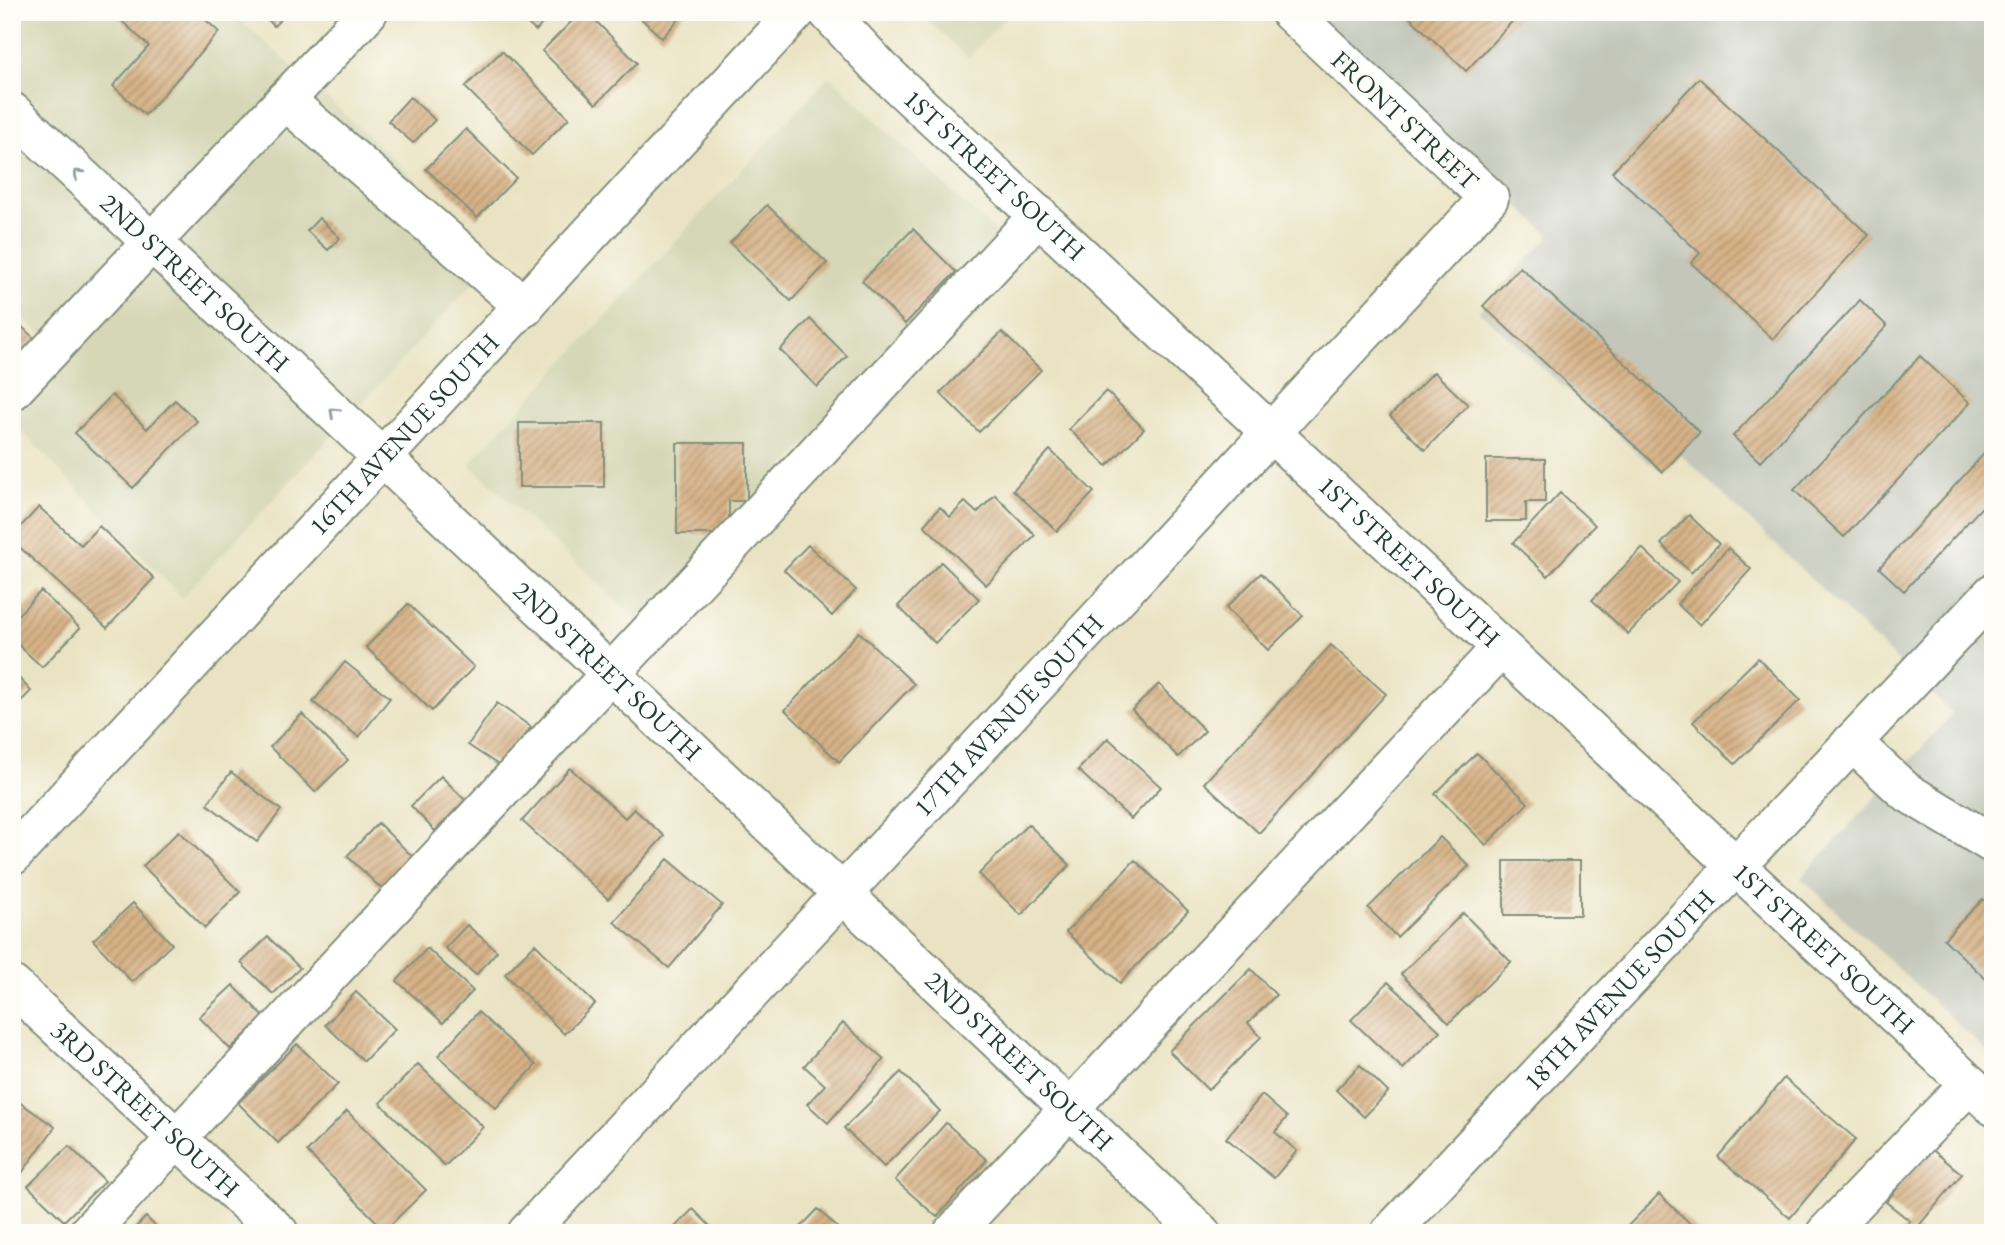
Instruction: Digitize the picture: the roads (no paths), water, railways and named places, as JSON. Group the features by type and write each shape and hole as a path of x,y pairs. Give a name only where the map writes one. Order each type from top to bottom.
{"street":[{"path":"12,391 368,12"},
{"name":"16TH AVENUE SOUTH","path":"12,856 384,459 796,12"},
{"name":"1ST STREET SOUTH","path":"828,12 881,69 1981,1095"},
{"name":"FRONT STREET","path":"1290,12 1489,198"},
{"path":"285,100 525,307"},
{"name":"2ND STREET SOUTH","path":"12,112 384,459 1201,1233"},
{"name":"17TH AVENUE SOUTH","path":"527,1233 844,896 1271,430 1489,198"},
{"path":"88,1233 1039,215"},
{"name":"18TH AVENUE SOUTH","path":"1390,1233 1993,593"},
{"path":"953,1233 1501,648"},
{"path":"1852,742 1905,791 1993,844"},
{"name":"3RD STREET SOUTH","path":"12,985 279,1233"},
{"path":"1826,1233 1981,1095"}]}
